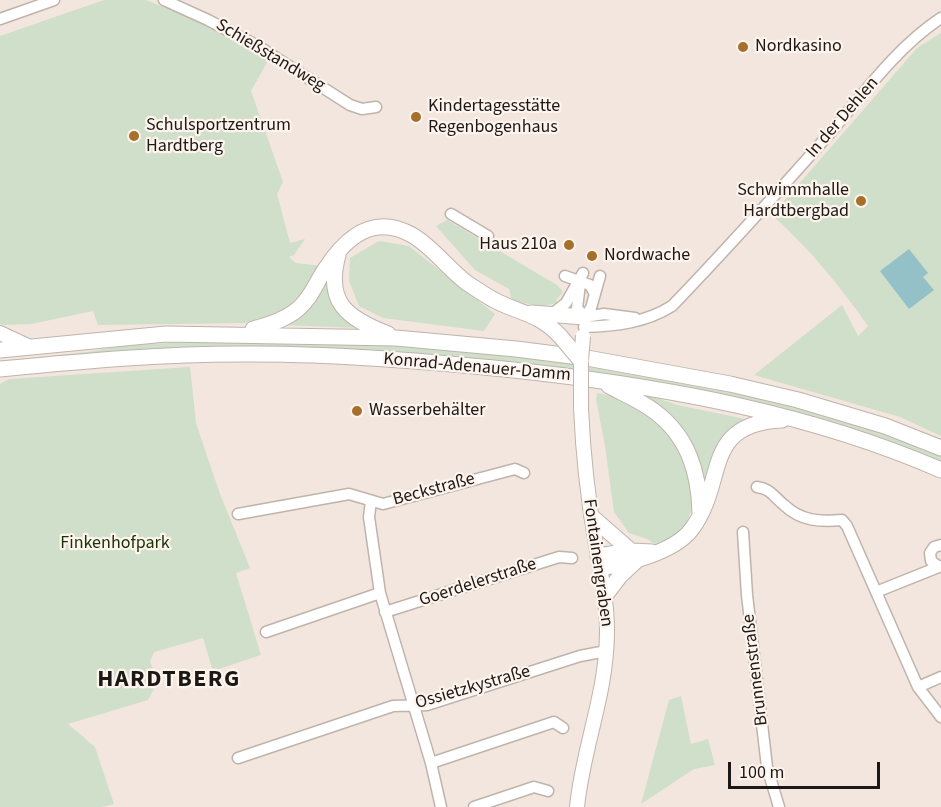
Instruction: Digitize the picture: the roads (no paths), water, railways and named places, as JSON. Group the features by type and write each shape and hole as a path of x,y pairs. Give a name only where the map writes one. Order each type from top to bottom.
{"main road":[{"path":"235,334 284,319 298,309 311,296 326,268 354,235 383,226 394,227 420,240 462,279 495,301 527,313 584,327"},
{"path":"340,250 333,273 340,302 349,314 363,324 396,338"},
{"path":"550,319 581,362"},
{"name":"Konrad-Adenauer-Damm","path":"0,350 166,334 396,338 516,349 588,358 730,384 798,400 885,426 941,448"},
{"name":"Konrad-Adenauer-Damm","path":"0,369 80,362 252,354 352,357 474,366 599,380 692,396 795,420 878,445 941,470"},
{"path":"599,380 654,411 674,430 689,452 699,487 700,515"},
{"path":"599,562 655,552 677,543 691,530 709,497 718,458 727,441 754,424 795,420"},
{"path":"592,517 633,556"},
{"path":"604,597 633,556"}],"street":[{"path":"0,19 54,0"},
{"name":"Schießstandweg","path":"164,0 256,45 350,105 362,109 375,107"},
{"name":"In der Dehlen","path":"584,327 604,314 644,319 672,306 768,204 897,55 928,26 941,18"},
{"path":"451,214 488,236"},
{"path":"565,276 581,276 595,294"},
{"path":"550,319 566,303 581,276"},
{"name":"Fontainengraben","path":"581,276 577,308 584,327"},
{"name":"Fontainengraben","path":"577,807 582,769 601,695 607,629 582,445 581,408 584,327 595,294 598,276"},
{"path":"0,333 30,347"},
{"name":"Beckstraße","path":"238,514 349,494 383,504 515,469 524,473"},
{"path":"757,487 767,488 789,509 806,519 842,520 847,526 918,687 941,717"},
{"path":"370,501 369,517 380,593 431,763 441,807"},
{"name":"Brunnenstraße","path":"743,532 747,595 767,767 779,807"},
{"path":"940,566 931,561 930,553 934,547 941,545"},
{"name":"Goerdelerstraße","path":"385,612 559,557 572,558"},
{"path":"876,592 940,566"},
{"path":"266,632 380,593"},
{"name":"Ossietzkystraße","path":"238,758 393,706 427,705 580,656 606,651"},
{"path":"918,687 941,677"},
{"path":"431,763 554,722 563,728"},
{"path":"474,807 534,788 548,791"}],"water":[{"path":"909,249 928,273 923,277 934,290 909,309 880,271"}],"place":[{"name":"Nordkasino","path":"743,47"},
{"name":"Kindertagesstätte Regenbogenhaus","path":"416,117"},
{"name":"Schulsportzentrum Hardtberg","path":"134,136"},
{"name":"Schwimmhalle Hardtbergbad","path":"861,201"},
{"name":"Haus 210a","path":"569,245"},
{"name":"Nordwache","path":"592,256"},
{"name":"Wasserbehälter","path":"357,411"}],"district":[{"name":"HARDTBERG","path":"169,681"}],"park label":[{"name":"Finkenhofpark","path":"115,544"}]}
